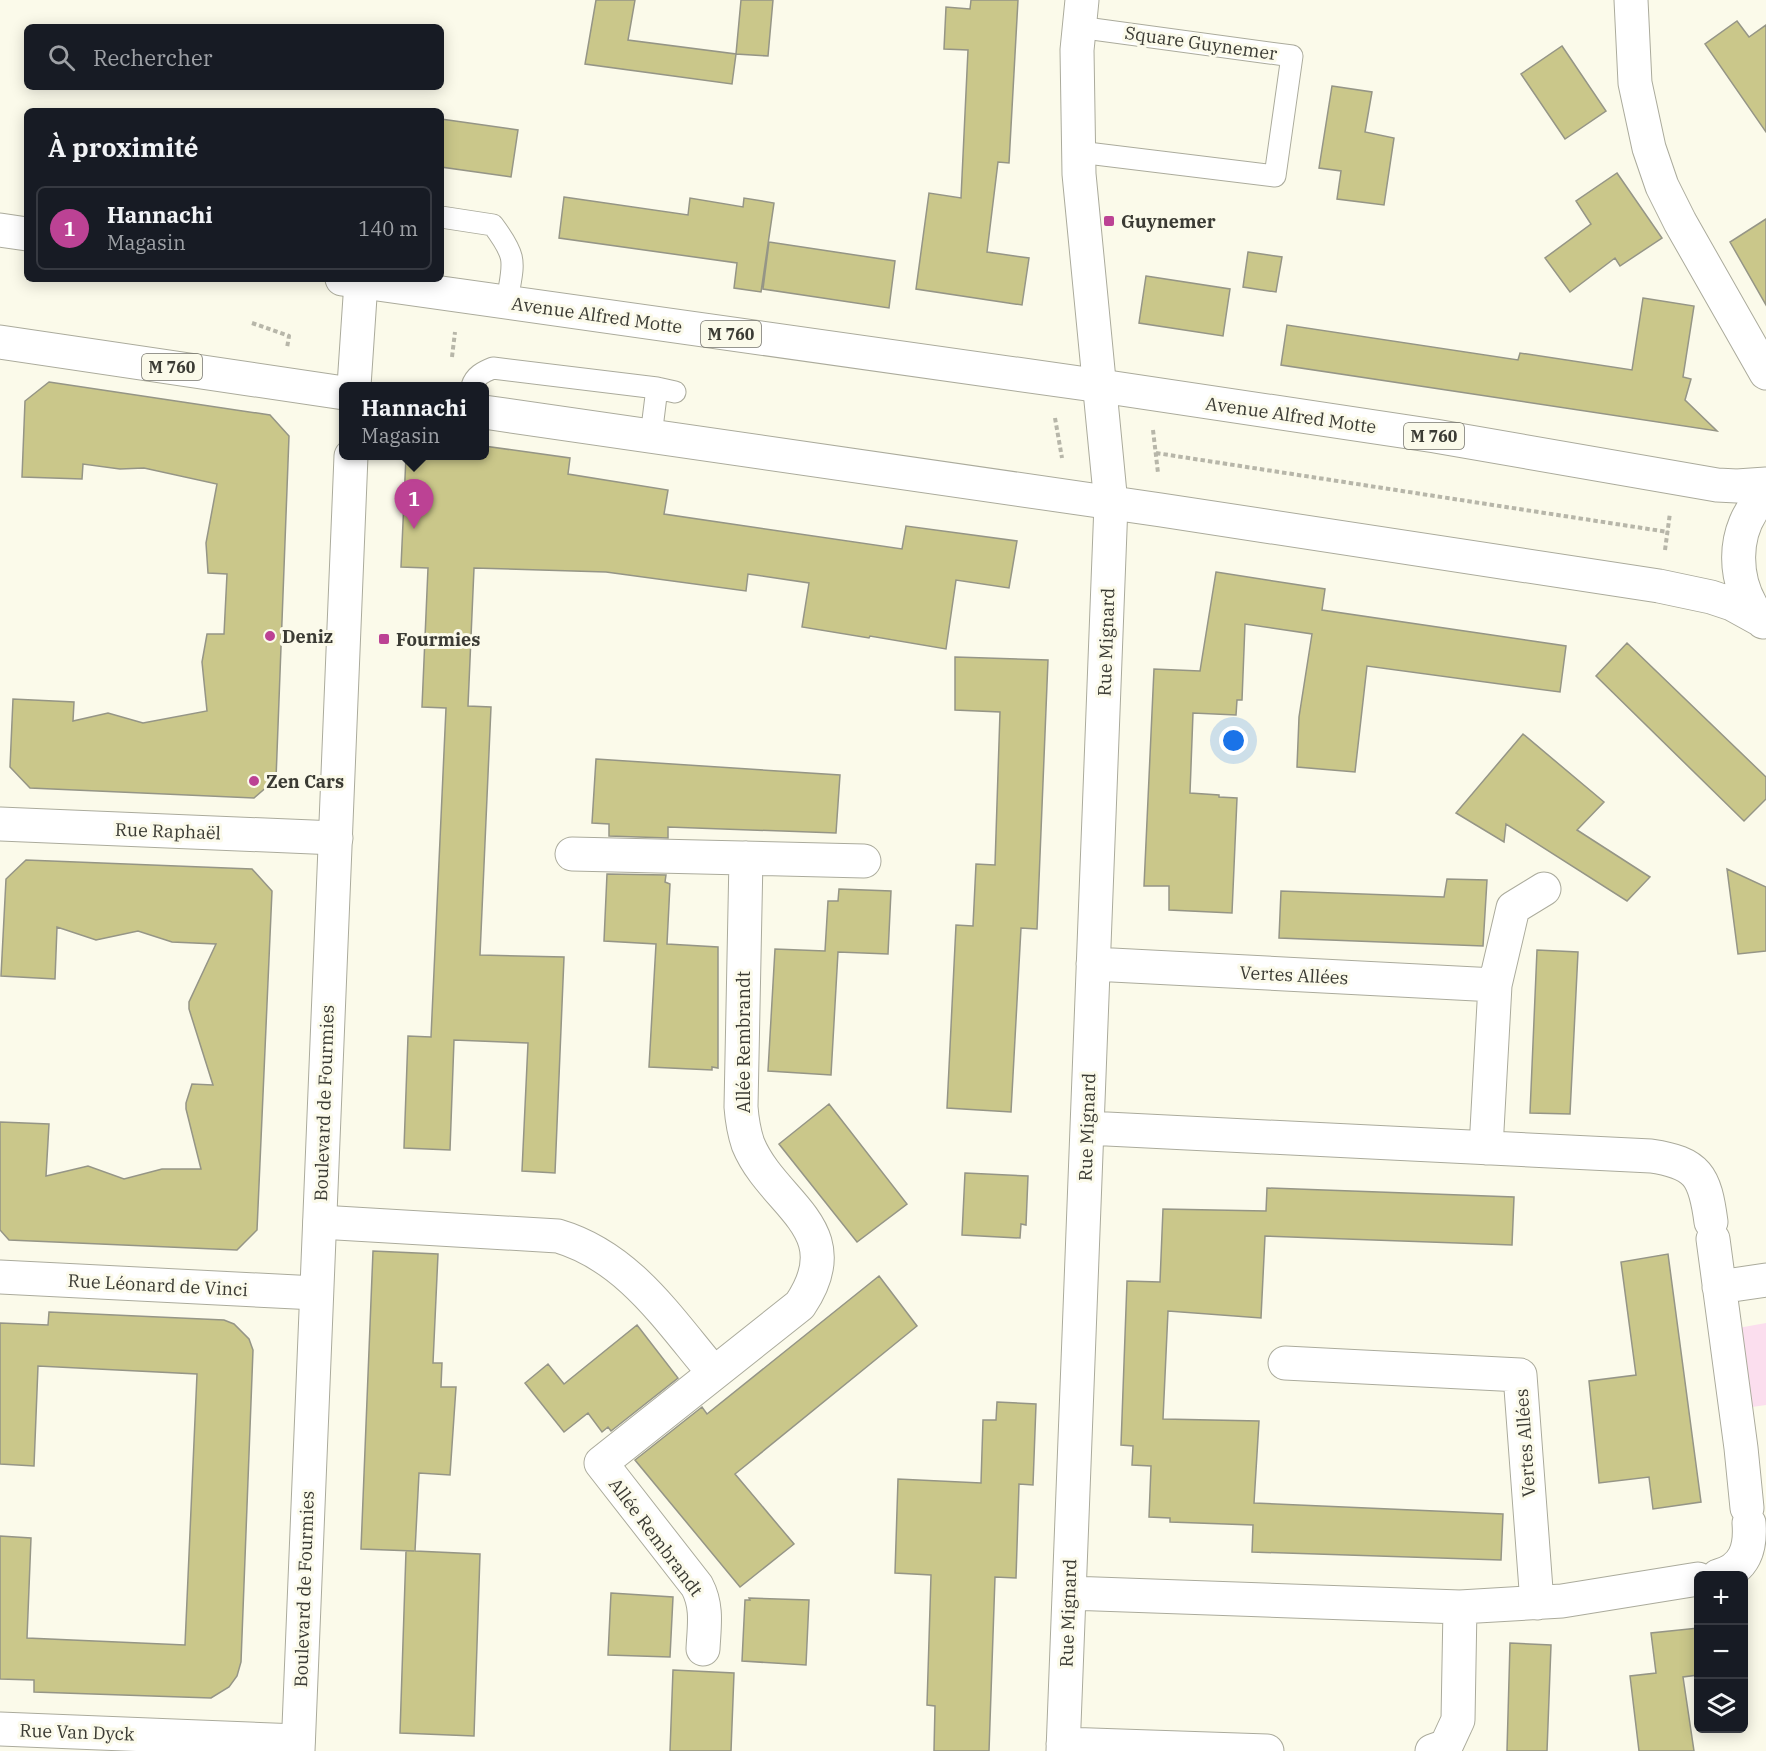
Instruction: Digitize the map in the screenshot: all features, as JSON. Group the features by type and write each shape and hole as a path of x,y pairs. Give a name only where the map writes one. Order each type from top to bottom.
{"street":[{"path":"1631,0 1635,83 1649,148 1662,186 1766,373"},
{"name":"Square Guynemer","path":"1080,14 1077,115 1079,152 1084,225 1101,386"},
{"path":"0,230 24,234"},
{"path":"352,282 354,382"},
{"name":"Avenue Alfred Motte","path":"366,282 1049,378 1435,436 1676,479 1726,486 1766,484"},
{"name":"M 760","path":"0,342 339,392"},
{"path":"1101,386 1111,504"},
{"path":"489,413 1161,510 1659,586 1732,604 1764,622"},
{"name":"Boulevard de Fourmies","path":"298,1746 351,460"},
{"path":"1764,622 1744,591 1738,558 1744,524 1766,494"},
{"name":"Rue Mignard","path":"1063,1747 1111,504"},
{"name":"Rue Raphaël","path":"0,824 336,838"},
{"path":"572,854 864,861"},
{"name":"Allée Rembrandt","path":"703,1650 705,1613 703,1598 697,1586 601,1463 800,1305 810,1291 817,1274 819,1255 806,1221 760,1164 748,1144 743,1127 741,1107 746,858"},
{"path":"1486,1148 1495,985 1513,908 1544,889"},
{"name":"Vertes Allées","path":"1093,964 1495,985"},
{"path":"1087,1128 1651,1156 1674,1159 1691,1167 1702,1182 1708,1197 1719,1287 1754,1446 1748,1516 1749,1548 1734,1568 1727,1571"},
{"path":"320,1222 558,1236 578,1242 599,1252 641,1287 714,1372"},
{"name":"Rue Léonard de Vinci","path":"0,1277 316,1293"},
{"path":"1719,1287 1766,1280"},
{"name":"Vertes Allées","path":"1285,1363 1520,1375 1537,1603"},
{"path":"1069,1593 1460,1607 1585,1598 1694,1580"},
{"path":"1432,1751 1446,1746 1458,1720 1460,1607"},
{"name":"Rue Van Dyck","path":"0,1729 298,1746"},
{"path":"1063,1747 1267,1751"}],"lane":[{"name":"Square Guynemer","path":"1079,152 1275,176 1292,56 1080,14"},
{"path":"444,217 494,225 511,251 514,261 507,302"},
{"path":"473,382 483,372 492,368 666,390 651,436"}],"path":[{"path":"451,364 460,295"},
{"path":"1049,378 1069,497"},
{"path":"1149,394 1161,510"},
{"path":"1156,453 1668,532"},
{"path":"1659,586 1676,479"}],"shaded area":[{"path":"1766,1323 1766,1405 1752,1407 1738,1328"}],"building":[{"path":"596,0 635,0 628,40 736,54 732,84 585,64"},
{"path":"741,0 773,0 768,56 736,54"},
{"path":"971,0 1018,0 1009,163 998,162 987,252 1029,258 1022,305 916,289 929,193 961,198 968,50 944,49 946,7 970,9"},
{"path":"1737,21 1749,37 1766,25 1766,132 1705,44"},
{"path":"1562,46 1606,111 1565,139 1521,74"},
{"path":"1332,86 1372,92 1365,132 1394,138 1384,205 1337,199 1341,171 1319,168"},
{"path":"444,119 518,130 511,177 444,167"},
{"path":"1617,173 1662,238 1620,266 1615,258 1570,292 1545,258 1591,224 1576,201"},
{"path":"564,197 688,215 690,198 743,207 744,198 774,203 761,292 734,288 737,263 559,238"},
{"path":"1766,219 1766,305 1730,242"},
{"path":"769,242 895,261 889,308 763,289"},
{"path":"1248,252 1282,257 1276,292 1243,287"},
{"path":"1146,276 1230,289 1223,336 1139,323"},
{"path":"1643,298 1694,306 1683,377 1691,379 1685,400 1717,431 1281,365 1287,325 1518,360 1520,353 1632,370"},
{"path":"49,382 270,415 289,436 276,779 254,798 30,788 10,767 13,699 74,702 73,721 108,713 143,723 207,711 202,662 207,634 224,634 227,574 208,573 206,543 217,484 144,468 120,469 83,464 82,479 22,477 25,401"},
{"path":"489,447 570,458 568,474 668,490 664,514 902,549 906,526 1017,541 1009,588 956,580 946,649 802,627 809,583 748,574 746,591 606,572 474,568 468,706 491,707 480,955 564,957 555,1173 522,1171 528,1043 454,1040 450,1150 404,1148 408,1036 431,1037 446,708 422,707 428,568 401,567 406,460 489,460"},
{"path":"1216,572 1325,589 1322,610 1566,646 1560,692 1367,666 1355,772 1297,767 1299,717 1312,634 1245,624 1242,700 1237,700 1236,715 1193,713 1190,793 1237,798 1232,913 1169,910 1169,886 1144,886 1154,669 1200,671"},
{"path":"1627,643 1766,777 1766,799 1744,821 1596,676"},
{"path":"955,657 1048,660 1037,929 1021,928 1011,1112 947,1108 956,925 973,926 976,864 995,865 1000,712 955,710"},
{"path":"1523,734 1604,802 1577,830 1650,877 1627,901 1506,824 1504,842 1456,813"},
{"path":"596,759 840,775 836,833 668,827 668,838 609,836 609,824 592,823"},
{"path":"26,860 252,869 272,891 257,1230 237,1250 9,1240 0,1230 0,1122 49,1124 46,1176 88,1166 124,1179 162,1169 201,1169 186,1103 192,1084 213,1085 189,1009 189,1002 216,944 172,942 138,931 96,940 57,927 55,979 1,976 6,879"},
{"path":"1727,869 1766,887 1766,951 1738,954"},
{"path":"607,874 666,875 665,882 670,884 667,944 718,947 718,1068 712,1067 712,1070 649,1067 656,944 604,941"},
{"path":"1447,879 1487,880 1483,946 1279,938 1281,891 1444,897"},
{"path":"839,889 891,891 888,954 838,952 831,1075 768,1071 775,949 825,951 828,901 838,901"},
{"path":"1537,950 1578,952 1570,1114 1530,1113"},
{"path":"829,1104 907,1204 857,1242 779,1144"},
{"path":"965,1173 1028,1176 1026,1225 1021,1224 1020,1238 962,1235"},
{"path":"1267,1188 1514,1197 1512,1245 1265,1236 1261,1318 1168,1311 1163,1419 1259,1421 1254,1503 1503,1514 1501,1560 1252,1552 1253,1525 1170,1522 1170,1518 1149,1517 1151,1466 1132,1465 1133,1446 1121,1445 1127,1281 1160,1282 1163,1209 1266,1211"},
{"path":"373,1251 438,1254 433,1363 442,1363 441,1387 456,1387 450,1475 419,1473 415,1551 480,1554 474,1736 400,1733 406,1551 414,1551 361,1549"},
{"path":"1668,1254 1701,1502 1653,1509 1649,1477 1599,1483 1589,1381 1636,1375 1621,1262"},
{"path":"879,1276 917,1326 735,1474 794,1544 740,1587 635,1460 702,1407 707,1414"},
{"path":"49,1312 224,1320 234,1324 249,1339 253,1350 241,1662 237,1676 229,1687 211,1698 34,1692 34,1680 0,1679 0,1536 31,1538 27,1638 185,1645 197,1374 38,1366 34,1466 0,1464 0,1323 48,1325"},
{"path":"637,1325 678,1378 611,1431 608,1427 602,1432 588,1413 564,1432 525,1383 548,1364 564,1384"},
{"path":"997,1402 1036,1404 1033,1485 1019,1484 1016,1578 995,1577 989,1751 934,1751 935,1706 927,1705 931,1575 895,1573 898,1479 981,1483 983,1420 996,1420"},
{"path":"611,1593 673,1597 670,1657 608,1655"},
{"path":"749,1598 809,1600 806,1665 742,1661 745,1600 750,1600"},
{"path":"1694,1628 1694,1676 1683,1677 1694,1751 1639,1751 1630,1676 1656,1673 1651,1633"},
{"path":"1510,1643 1551,1645 1547,1751 1507,1751"},
{"path":"673,1670 734,1673 731,1751 670,1751"}],"place":[{"name":"Guynemer","path":"1109,221"},
{"name":"Hannachi","path":"414,529"},
{"name":"Deniz","path":"270,636"},
{"name":"Fourmies","path":"384,639"},
{"name":"Zen Cars","path":"254,781"}]}
